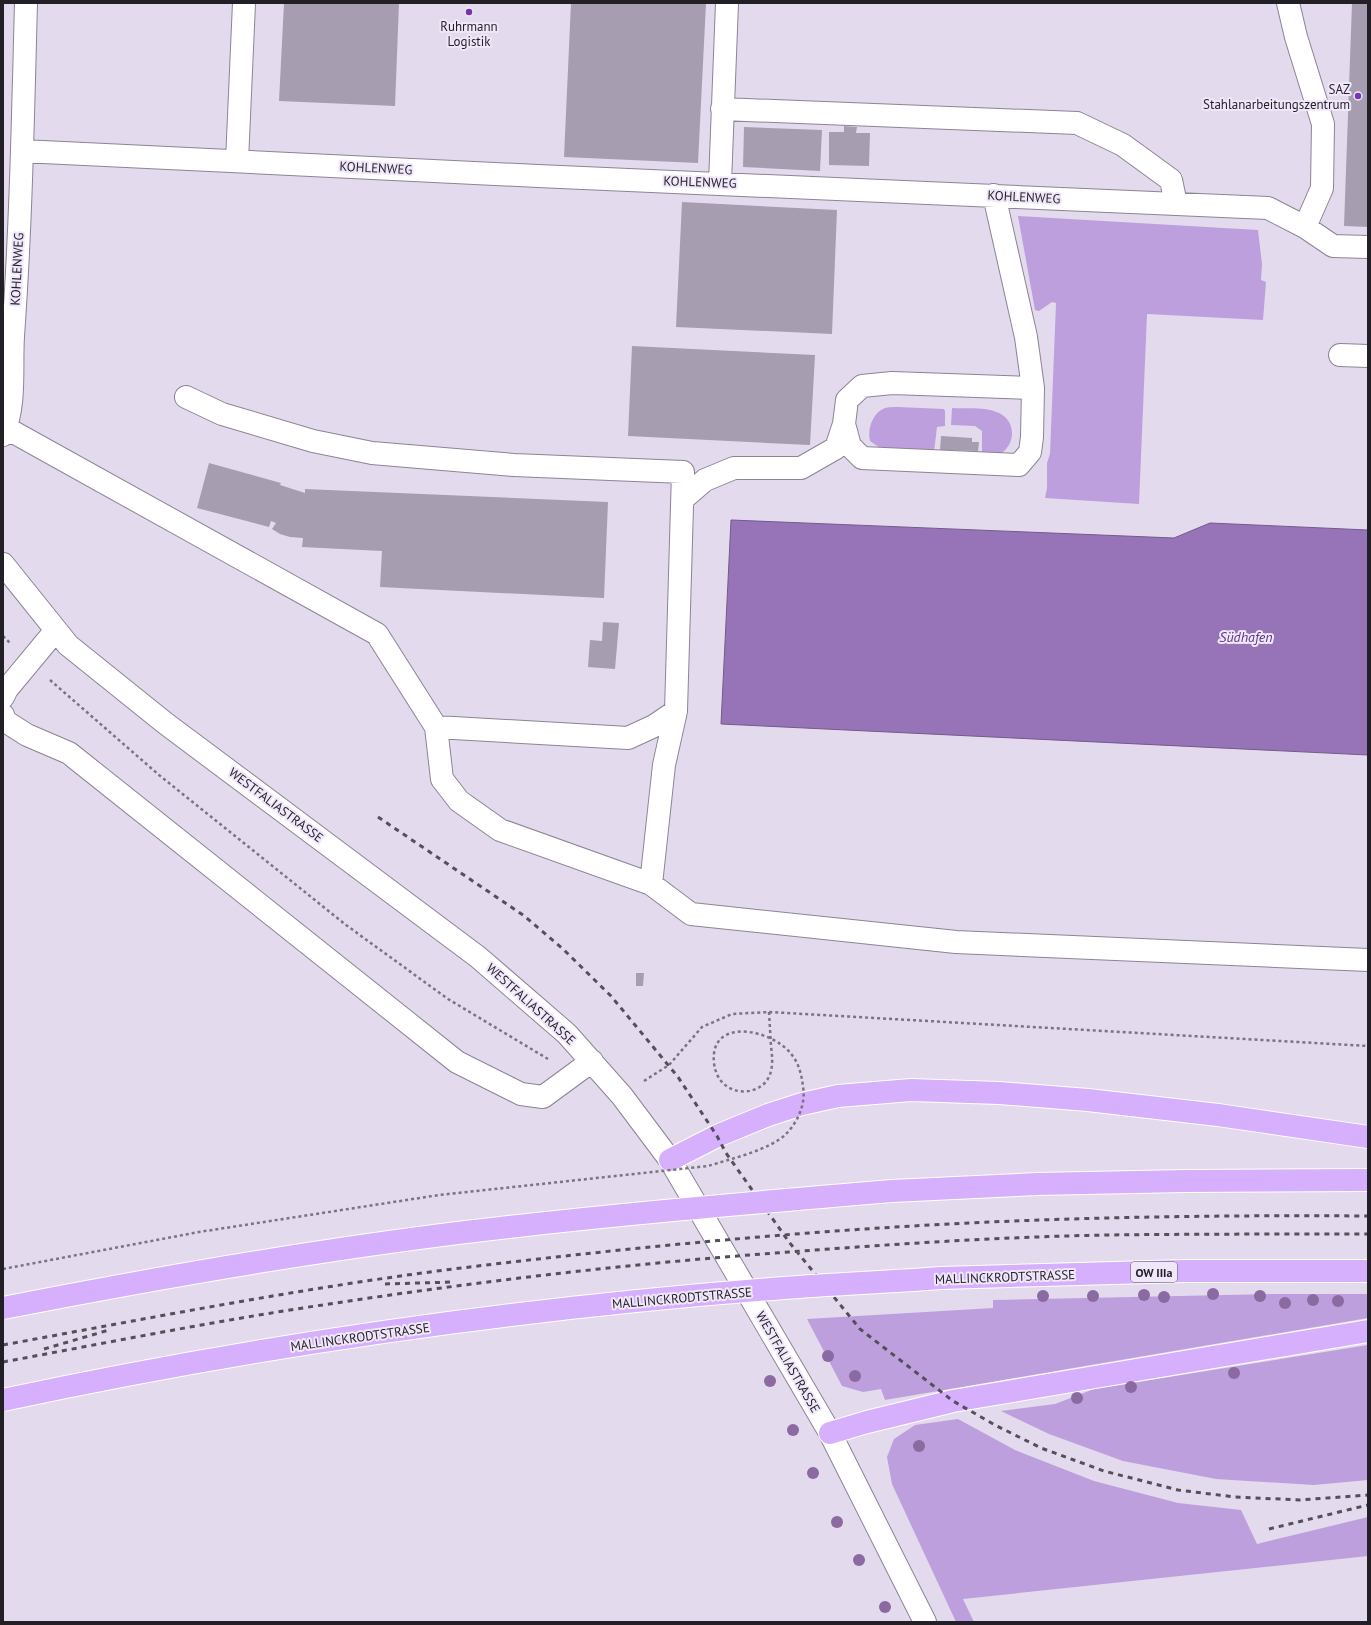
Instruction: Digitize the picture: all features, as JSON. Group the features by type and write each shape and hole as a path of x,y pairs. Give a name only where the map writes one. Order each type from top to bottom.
{"highway":[{"path":"670,1160 717,1136 768,1115 802,1104 838,1096 911,1090 999,1093 1088,1100 1218,1115 1368,1137"},
{"path":"3,1308 134,1282 355,1247 464,1232 727,1204 892,1191 1037,1184 1185,1181 1368,1180"},
{"name":"MALLINCKRODTSTRASSE","path":"3,1400 181,1365 329,1340 477,1320 626,1303 776,1289 941,1278 1185,1271 1368,1271"},
{"path":"830,1433 867,1422 953,1401 1368,1331"}],"street":[{"name":"KOHLENWEG","path":"5,431 12,395 13,340 17,283 22,151 26,3"},
{"path":"237,161 244,3"},
{"path":"720,183 727,3"},
{"path":"1288,3 1296,37 1323,124 1322,188 1305,227"},
{"path":"722,109 1077,123 1124,145 1171,180 1176,204"},
{"name":"KOHLENWEG","path":"22,151 538,176 1268,208 1305,227 1333,246 1368,247"},
{"path":"844,424 850,446 862,458 1019,465 1030,452 1032,437 1033,388 1026,337 994,195"},
{"path":"1340,355 1368,356"},
{"path":"683,499 705,480 734,468 801,468 836,448 844,424 847,400 862,386 892,383 1033,388"},
{"path":"186,397 222,414 313,441 372,453 514,465 684,472 676,711 664,764 651,884"},
{"path":"5,431 377,634 436,726 442,779 459,802 500,830 651,884 691,914 956,942 1368,960"},
{"name":"WESTFALIASTRASSE","path":"3,564 68,644 165,722 478,957 567,1034 592,1061 622,1096 670,1160 830,1433 925,1622"},
{"path":"3,697 7,688 56,630"},
{"path":"436,726 628,738 654,726 676,711"},
{"path":"3,715 5,720 27,735 69,753 457,1062 521,1094 543,1097 592,1061"}],"path":[{"path":"3,636 159,775 346,926 448,1000 550,1060 570,1077"},
{"path":"622,1096 669,1065 702,1028 732,1014 769,1012 1368,1046"},
{"path":"3,1269 199,1232 439,1195 708,1166 748,1153 776,1141 786,1134 799,1115 804,1100 802,1077 792,1055 773,1039 759,1033 739,1032 723,1038 718,1042 714,1056 717,1075 722,1083 729,1088 736,1091 746,1091 759,1086 767,1080 771,1071 771,1046 769,1012"}],"shaded area":[{"path":"1018,216 1258,230 1262,264 1261,280 1266,282 1263,320 1147,314 1139,504 1045,498 1047,488 1047,463 1050,454 1056,303 1052,302 1039,311 1035,310"},
{"path":"898,407 944,409 945,426 937,427 934,452 883,450 870,441 870,426 877,413 885,408"},
{"path":"952,408 988,409 1005,417 1009,422 1012,434 1008,446 998,455 982,456 982,431 975,426 951,425"},
{"path":"1273,1294 1368,1294 1368,1318 885,1400 881,1389 863,1392 842,1386 807,1319 993,1308 993,1300"},
{"path":"1368,1345 1368,1480 1314,1485 1216,1479 1123,1461 1049,1434 1001,1411 1055,1404 1094,1389"},
{"path":"958,1419 1015,1450 1094,1481 1178,1503 1241,1510 1257,1544 1368,1517 1368,1556 963,1599 974,1622 956,1622 892,1484 887,1457 894,1439 915,1425"}],"water":[{"name":"Südhafen","path":"731,520 1174,538 1210,523 1368,530 1368,755 721,724"}],"building":[{"path":"284,3 399,3 395,106 279,101"},
{"path":"571,3 706,3 698,163 564,157"},
{"name":"SAZ Stahlanarbeitungszentrum","path":"1352,3 1368,3 1368,227 1344,226"},
{"path":"844,126 857,127 856,133 870,133 869,166 829,165 829,132 844,132"},
{"path":"744,127 822,130 820,171 743,167"},
{"path":"682,202 837,210 832,334 676,327"},
{"path":"632,346 815,355 810,445 628,436"},
{"path":"941,436 972,438 972,442 979,442 978,451 940,450"},
{"path":"209,463 281,483 280,485 305,493 305,489 608,502 604,598 380,587 382,551 302,547 303,538 290,537 280,534 272,529 276,523 271,521 269,527 197,508"},
{"path":"603,622 619,623 615,669 588,667 590,640 602,641"},
{"path":"636,973 644,973 643,986 636,986"}],"railway":[{"path":"378,817 523,915 563,949 611,996 678,1077 717,1136 726,1153 789,1242 860,1329 953,1401 995,1425 1041,1448 1104,1471 1178,1490 1235,1497 1300,1500 1368,1495"},
{"path":"3,1345 224,1304 334,1286 445,1270 679,1244 796,1234 1026,1220 1197,1216 1368,1216"},
{"path":"3,1362 206,1324 329,1304 501,1280 731,1256 868,1246 1027,1237 1106,1235 1368,1234"},
{"path":"385,1284 453,1282"},
{"path":"44,1349 109,1330"},
{"path":"1269,1529 1368,1505"}],"place":[{"name":"Ruhrmann Logistik","path":"469,12"},
{"name":"SAZ Stahlanarbeitungszentrum","path":"1358,96"}]}
